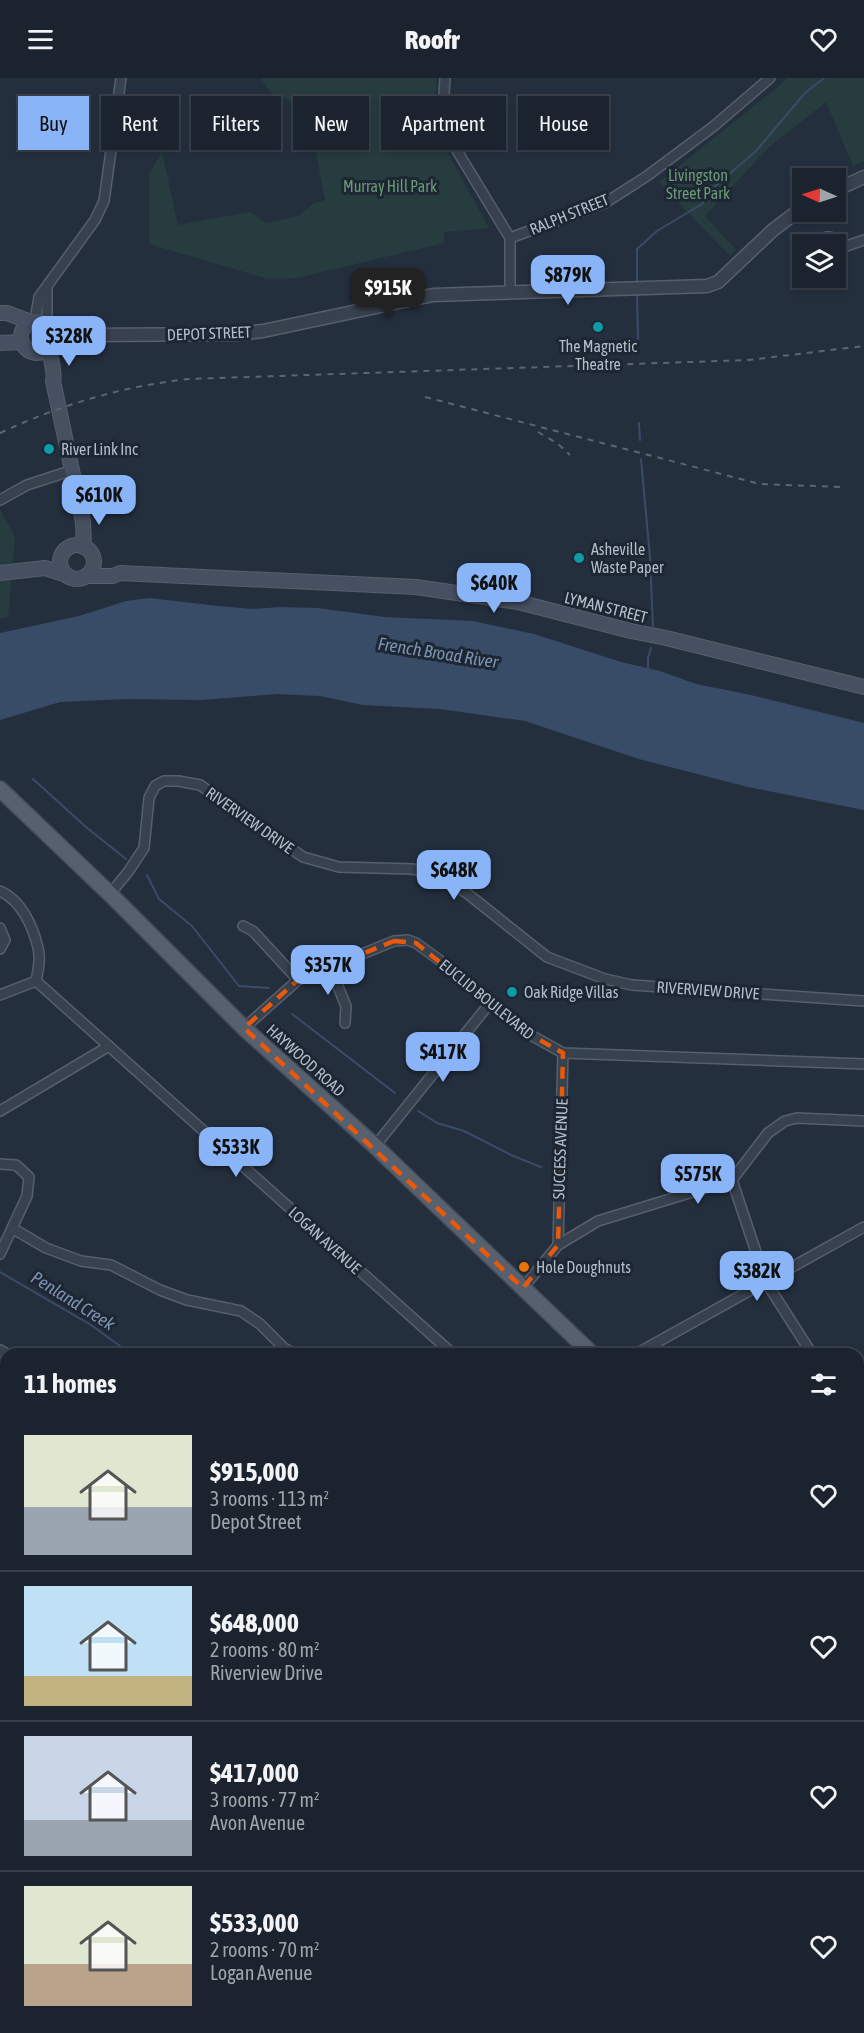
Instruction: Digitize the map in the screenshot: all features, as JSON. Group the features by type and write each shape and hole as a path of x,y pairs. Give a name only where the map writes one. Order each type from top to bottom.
{"main road":[{"path":"0,314 7,313 38,335 53,381 92,569 86,576 77,579 45,568 0,573"},
{"path":"0,343 38,335"},
{"path":"64,574 60,565 63,553 75,532 80,507"},
{"path":"0,567 45,561 74,546 88,552"},
{"name":"LYMAN STREET","path":"88,552 101,565 120,573 416,587 506,600 864,687"},
{"name":"LYMAN STREET","path":"86,576 113,576 120,573"},
{"name":"HAYWOOD ROAD","path":"0,790 110,894 244,1028 375,1146 586,1348"}],"street":[{"path":"38,335 39,297 95,220 104,201 122,78"},
{"path":"445,78 442,126 510,238 510,292"},
{"name":"RALPH STREET","path":"510,238 605,203 647,176 705,133 770,78"},
{"path":"846,185 864,177"},
{"name":"DEPOT STREET","path":"38,335 76,340 87,335 250,333 433,295 697,287 714,284 772,230 792,215"},
{"path":"846,247 864,240"},
{"path":"0,500 27,485 73,470"},
{"name":"RIVERVIEW DRIVE","path":"110,894 144,848 149,798 155,786 164,781 178,781 200,785 303,857 339,867 412,869 434,873 468,894 547,957 605,979 632,986 864,1001"},
{"path":"0,891 12,897 22,908 39,949 36,981 0,994"},
{"path":"243,926 253,931 298,980"},
{"path":"0,928 5,940 0,949"},
{"name":"EUCLID BOULEVARD","path":"244,1028 298,980 394,941 408,940 438,959 527,1033 563,1053 864,1064"},
{"path":"330,967 346,1006 345,1023"},
{"name":"LOGAN AVENUE","path":"36,981 446,1348"},
{"path":"375,1146 490,1003"},
{"path":"0,1111 109,1046"},
{"name":"SUCCESS AVENUE","path":"558,1245 563,1053"},
{"path":"523,1288 558,1245 598,1221 732,1179 768,1132 785,1121 797,1118 864,1121"},
{"path":"0,1164 16,1165 29,1177 27,1196 0,1254"},
{"path":"732,1179 766,1282 808,1348"},
{"path":"647,1348 864,1227"},
{"path":"12,1228 46,1248 81,1261 111,1265 160,1290 187,1300 241,1311 260,1324 285,1348"}],"highlighted area":[{"path":"394,941 416,943 527,1033 563,1053 558,1245 523,1288 244,1028 298,980"}],"green space":[{"name":"Murray Hill Park","path":"437,78 436,96 381,96 381,150 446,150 489,228 444,232 444,243 297,278 268,279 149,244 149,174 162,151 178,225 250,212 266,223 299,216 313,204 325,200 315,150 369,150 369,96 293,96 293,105 285,98 272,94 261,79"},
{"name":"Livingston Street Park","path":"787,78 864,78 864,161 853,166 826,102 768,148 705,216 736,250 730,256 659,182"},
{"path":"0,510 15,536 8,617 0,619"}],"water":[{"name":"French Broad River","path":"149,598 253,609 317,608 385,617 473,621 534,634 621,662 660,671 696,684 864,723 864,810 748,787 639,759 525,721 440,709 363,705 320,696 278,694 201,700 127,699 60,702 0,720 0,633 79,616 126,601"}],"waterway":[{"path":"637,285 637,249 657,231 702,204 713,188 756,151 805,93 824,78"},
{"path":"637,293 638,339"},
{"path":"639,423 640,440"},
{"path":"641,459 650,557 653,626"},
{"path":"648,669 651,648"},
{"path":"33,779 86,827 126,859"},
{"path":"147,875 159,899 192,926 239,986 269,988"},
{"path":"292,1014 395,1093"},
{"path":"418,1111 437,1123 464,1131 511,1155 541,1167"},
{"name":"Penland Creek","path":"0,1272 91,1325 123,1348"}],"railway":[{"path":"0,433 92,398 140,386 189,379 749,360 864,346"},
{"path":"425,397 760,484 840,487"},
{"path":"538,432 557,443 570,455"}],"place":[{"name":"The Magnetic Theatre","path":"598,327"},
{"name":"River Link Inc","path":"49,449"},
{"name":"Asheville Waste Paper","path":"579,558"},
{"name":"Oak Ridge Villas","path":"512,992"},
{"name":"Hole Doughnuts","path":"524,1267"}]}
